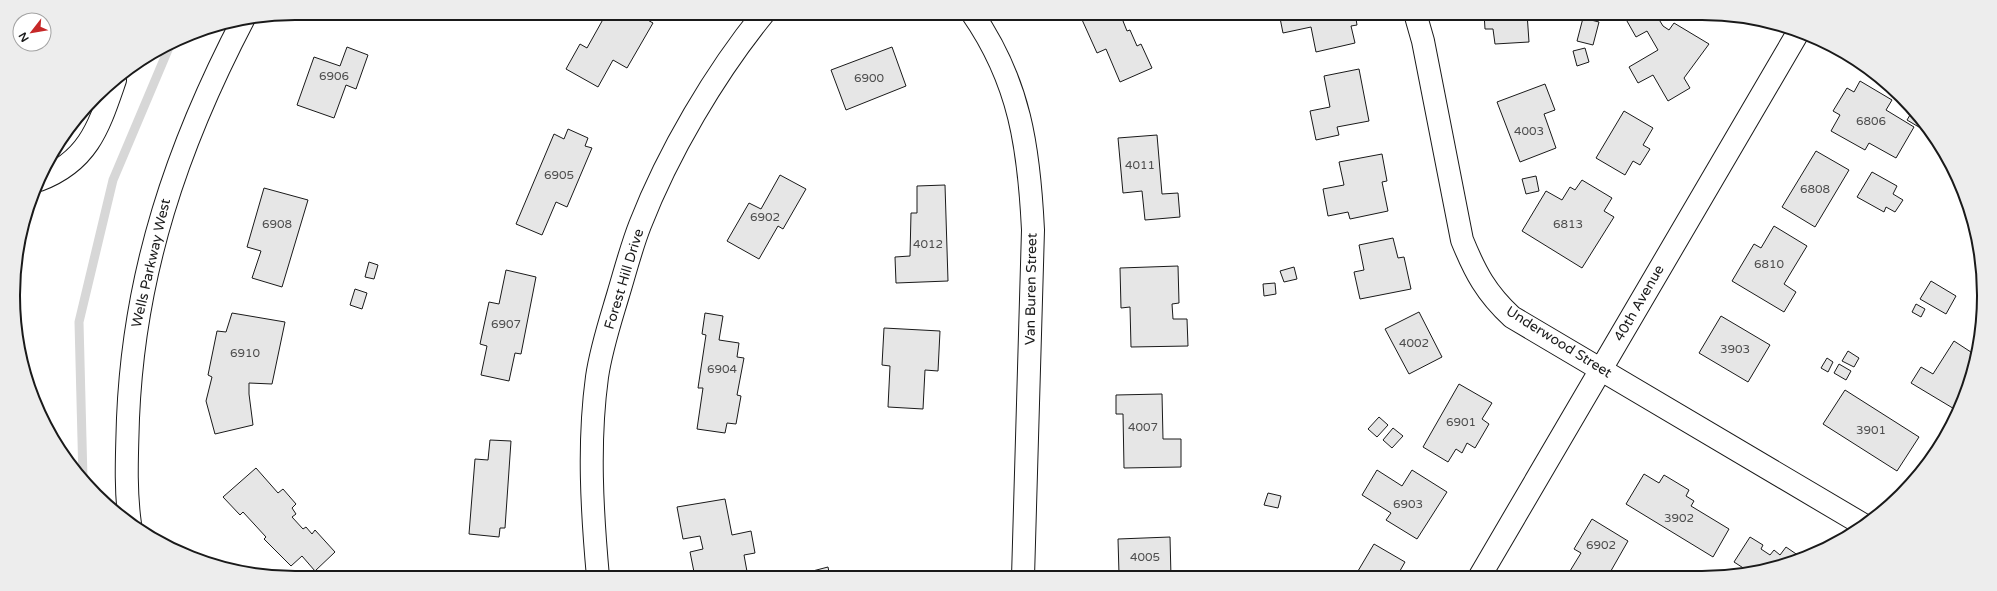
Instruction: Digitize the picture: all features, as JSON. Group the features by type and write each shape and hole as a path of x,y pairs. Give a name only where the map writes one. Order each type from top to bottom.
{"street":[{"name":"Forest Hill Drive","path":"597,571 592,508 593,427 597,377 607,333 640,225 664,173 719,73 759,20"},
{"name":"Van Buren Street","path":"976,20 996,54 1010,85 1025,137 1031,177 1033,230 1023,571"},
{"name":"Underwood Street","path":"1417,20 1423,42 1462,240 1471,263 1483,285 1496,302 1512,317 1601,368 1859,522"},
{"name":"Wells Parkway West","path":"129,515 127,502 127,450 132,357 138,313 162,209 177,164 200,110 240,25"},
{"name":"40th Avenue","path":"1483,571 1796,37"},
{"path":"47,176 66,168 84,150 99,126 111,91"}],"building":[{"path":"603,20 648,20 653,23 627,68 613,60 598,87 566,69 580,44 587,48"},
{"path":"1082,20 1124,20 1123,21 1127,31 1130,30 1137,46 1141,44 1152,68 1120,82 1106,49 1097,53"},
{"path":"1280,20 1356,20 1357,25 1351,26 1355,43 1316,52 1311,27 1283,33"},
{"path":"1484,20 1527,20 1529,42 1495,44 1493,29 1485,29"},
{"path":"1582,20 1599,22 1593,45 1577,41"},
{"path":"1626,20 1659,20 1663,26 1669,30 1674,23 1709,44 1684,78 1690,88 1668,101 1653,75 1638,83 1629,67 1658,50 1647,31 1636,37"},
{"path":"347,47 368,55 356,89 346,85 334,118 297,105 314,57 340,66"},
{"path":"892,47 906,86 846,110 831,70"},
{"path":"1585,48 1589,62 1577,66 1573,51"},
{"path":"1359,69 1369,121 1337,127 1339,135 1316,140 1310,111 1330,107 1324,76"},
{"path":"1860,81 1892,100 1886,110 1914,127 1896,158 1869,143 1865,150 1831,131 1840,115 1833,111 1847,88 1854,92"},
{"path":"1545,84 1555,110 1544,114 1556,148 1520,162 1497,102"},
{"path":"1624,111 1653,128 1643,145 1650,149 1640,165 1633,161 1625,175 1596,158"},
{"path":"1910,115 1920,127 1907,120"},
{"path":"568,129 588,138 585,146 592,148 567,207 556,202 542,235 516,224 554,134 564,139"},
{"path":"1157,135 1162,194 1178,193 1180,217 1145,220 1142,191 1123,193 1118,138"},
{"path":"1816,151 1849,170 1815,227 1782,207"},
{"path":"1382,154 1387,181 1382,182 1388,211 1350,219 1348,212 1328,216 1323,189 1344,185 1339,162"},
{"path":"1872,172 1897,186 1893,194 1903,200 1895,212 1886,207 1884,212 1857,197"},
{"path":"780,175 806,189 783,229 778,226 759,259 727,241 749,203 761,209"},
{"path":"1536,176 1539,191 1526,194 1522,179"},
{"path":"1582,180 1612,198 1604,211 1614,217 1582,268 1522,231 1546,191 1562,200 1570,187 1575,190"},
{"path":"945,185 948,281 896,283 895,257 910,256 911,213 917,213 917,186"},
{"path":"264,188 308,200 282,287 252,278 261,251 247,247"},
{"path":"1774,226 1807,246 1784,284 1796,292 1784,312 1732,281 1754,244 1761,248"},
{"path":"1393,238 1398,258 1404,257 1411,289 1360,299 1354,272 1364,270 1359,245"},
{"path":"369,262 378,265 374,279 365,277"},
{"path":"1178,266 1179,303 1172,304 1173,319 1187,319 1188,346 1131,347 1130,307 1121,308 1120,268"},
{"path":"1294,267 1297,279 1284,282 1280,271"},
{"path":"506,270 536,277 521,354 515,353 509,381 481,375 487,346 480,344 489,302 499,304"},
{"path":"1931,281 1956,296 1946,314 1920,299"},
{"path":"1275,283 1276,294 1264,296 1263,284"},
{"path":"355,289 367,293 362,309 350,305"},
{"path":"1916,304 1925,309 1921,317 1912,312"},
{"path":"1419,312 1442,357 1409,374 1385,329"},
{"path":"232,313 285,322 272,384 249,383 253,425 215,434 206,401 212,377 208,375 217,331 226,332"},
{"path":"705,313 723,316 719,340 739,343 737,357 744,358 737,395 741,396 736,424 727,423 725,433 697,429 703,388 698,388 706,335 702,334"},
{"path":"1721,316 1770,345 1748,382 1699,353"},
{"path":"884,328 940,331 938,371 925,370 923,409 888,407 890,366 882,365"},
{"path":"1954,341 1971,352 1968,367 1953,408 1911,383 1921,367 1933,374"},
{"path":"1848,351 1859,358 1854,367 1842,361"},
{"path":"1827,358 1833,362 1828,372 1821,368"},
{"path":"1839,364 1851,371 1846,380 1834,373"},
{"path":"1459,384 1492,403 1482,419 1489,424 1475,448 1467,443 1462,453 1456,449 1448,462 1423,447"},
{"path":"1845,390 1919,437 1897,471 1823,424"},
{"path":"1162,394 1163,439 1181,439 1181,467 1124,468 1123,414 1116,414 1116,395"},
{"path":"1379,417 1388,425 1377,437 1368,429"},
{"path":"1393,428 1403,436 1392,448 1383,440"},
{"path":"490,440 511,441 505,528 500,528 499,537 469,534 475,459 488,460"},
{"path":"256,468 278,493 283,489 296,504 292,508 296,514 292,517 303,529 306,527 312,534 315,530 335,552 315,571 302,556 291,566 264,539 266,537 243,512 240,515 223,497"},
{"path":"1377,470 1402,486 1412,470 1447,492 1417,539 1386,520 1391,513 1362,495"},
{"path":"1644,474 1659,483 1664,475 1689,490 1686,496 1694,501 1691,506 1729,529 1713,557 1626,504"},
{"path":"1268,493 1281,496 1278,508 1264,505"},
{"path":"725,499 732,535 751,531 755,553 744,555 747,571 694,571 690,552 703,549 700,536 683,539 677,507"},
{"path":"1592,519 1628,541 1611,571 1570,571 1581,553 1574,549"},
{"path":"1170,537 1171,571 1119,571 1118,539"},
{"path":"1750,537 1763,545 1761,549 1770,555 1774,550 1780,555 1786,547 1796,554 1773,562 1743,568 1734,562"},
{"path":"1374,544 1405,562 1400,571 1358,571"},
{"path":"828,567 829,571 813,571"}],"waterway":[{"path":"83,470 79,322 113,180 167,52"}]}
